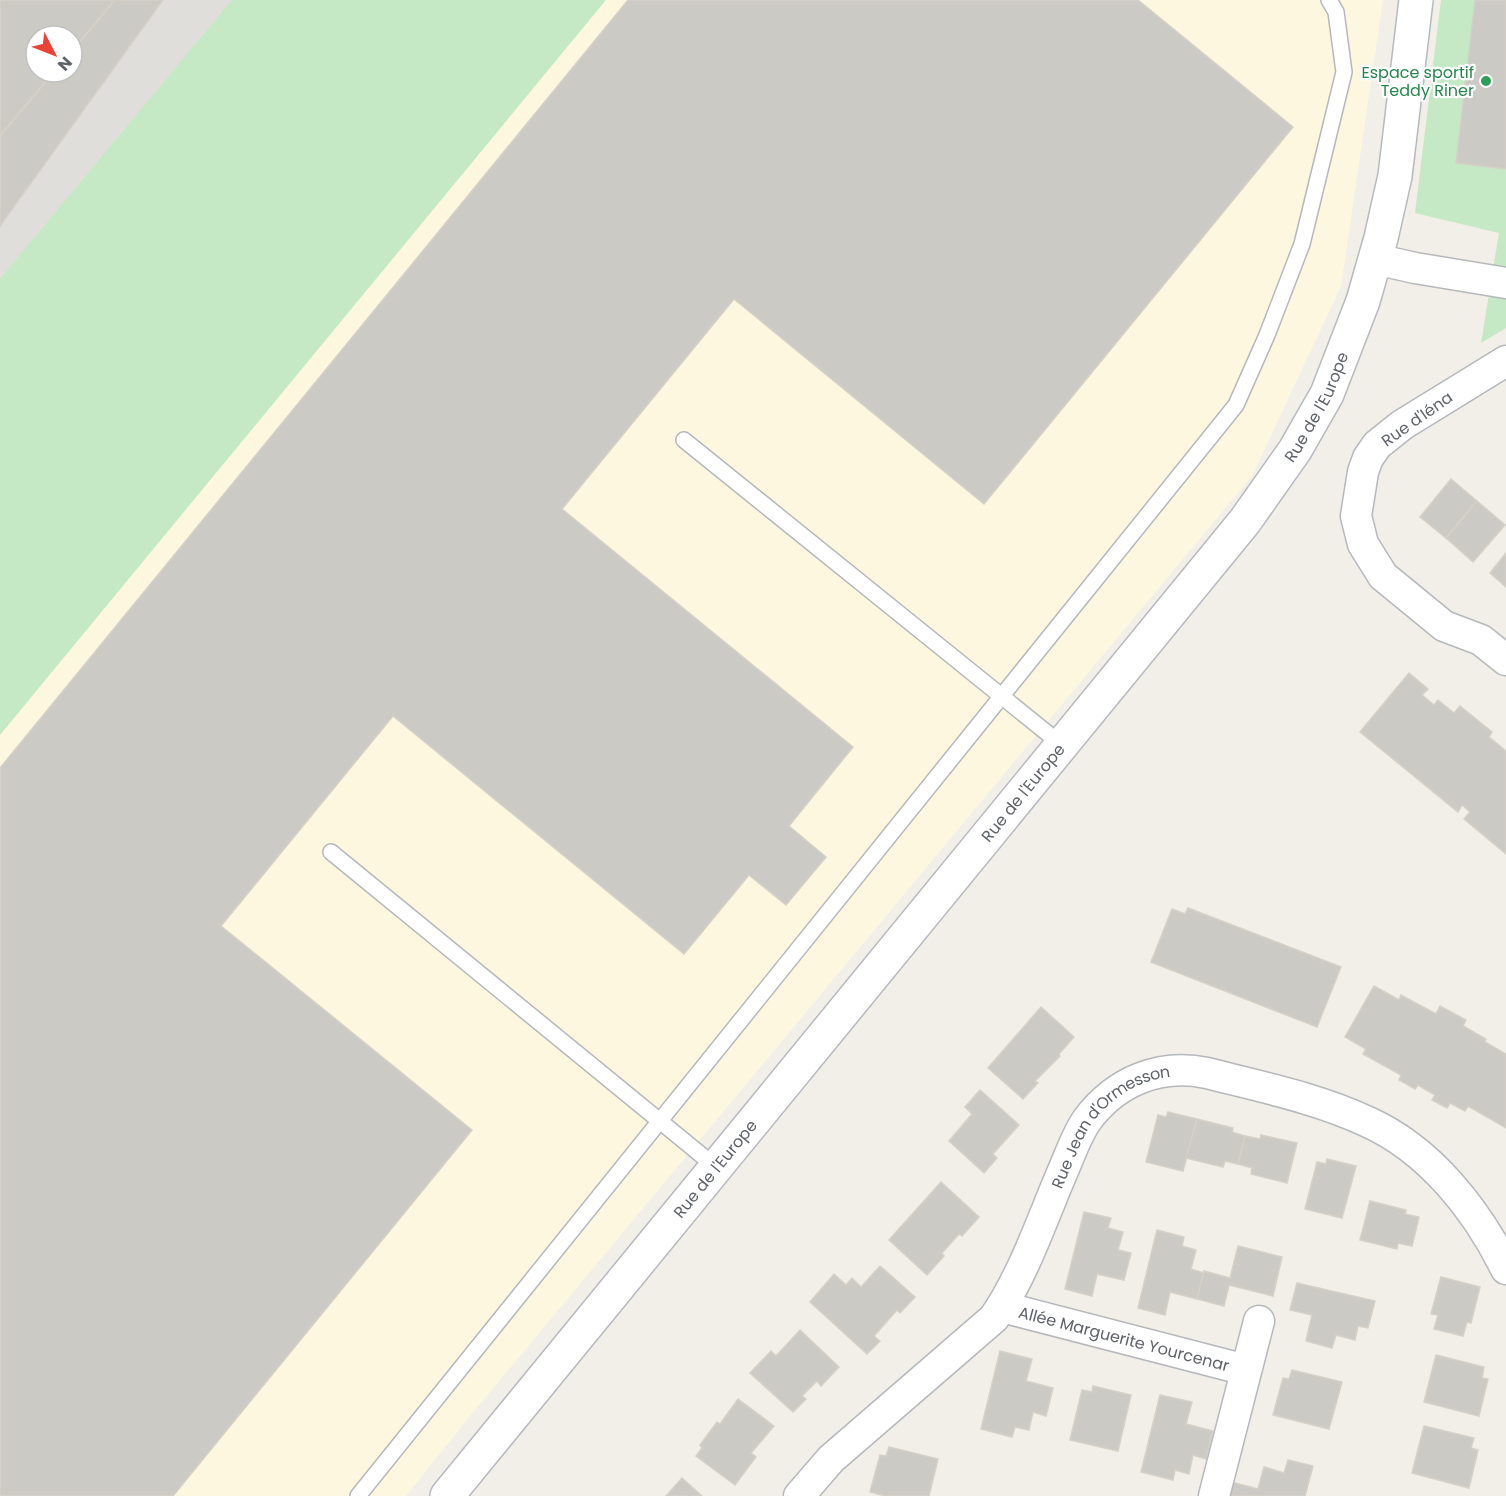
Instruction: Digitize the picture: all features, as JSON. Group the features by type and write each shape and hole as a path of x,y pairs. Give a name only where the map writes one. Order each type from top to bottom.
{"street":[{"name":"Rue de l'Europe","path":"447,1496 1251,515 1295,450 1327,394 1340,365 1376,259 1395,176 1416,0"},
{"path":"1376,259 1506,283"},
{"name":"Rue d'Iéna","path":"1506,361 1402,425 1377,445 1368,458 1363,472 1356,516 1363,544 1383,576 1444,626 1481,640 1506,660"},
{"name":"Rue Jean d'Ormesson","path":"799,1496 831,1459 987,1325 1002,1307 1012,1291 1079,1132 1097,1108 1111,1095 1148,1075 1168,1069 1207,1072 1309,1100 1354,1116 1388,1133 1423,1158 1460,1197 1488,1237 1506,1269"},
{"name":"Allée Marguerite Yourcenar","path":"1002,1307 1246,1370"},
{"name":"Allée Marguerite Yourcenar","path":"1214,1496 1259,1321"}],"lane":[{"path":"358,1496 1236,405 1267,336 1302,244 1344,72 1336,12 1329,0"},
{"path":"684,440 1062,745"},
{"path":"331,852 716,1167"}],"shaded area":[{"path":"0,0 371,0 0,443"},
{"path":"371,0 1383,0 1341,286 1252,476 406,1496 0,1496 0,443"}],"green space":[{"path":"232,0 606,0 0,735 0,279"},
{"path":"1441,0 1506,0 1506,328 1481,343 1499,233 1415,213"}],"building":[{"path":"0,0 115,0 84,37 84,24 24,24 24,84 44,84 0,136"},
{"path":"115,0 163,0 0,226 0,136 44,84 84,84 84,37"},
{"path":"628,0 1138,0 1293,127 984,504 734,299 562,509 853,747 789,826 826,857 786,905 749,875 684,954 393,716 221,926 472,1130 173,1496 0,1496 0,768"},
{"name":"Espace sportif Teddy Riner","path":"1475,0 1506,0 1506,169 1456,163"},
{"path":"1451,479 1477,501 1446,538 1420,517"},
{"path":"1477,501 1505,525 1473,562 1446,538"},
{"path":"1506,553 1506,587 1490,573"},
{"path":"1409,673 1428,689 1422,695 1434,705 1438,700 1454,713 1460,706 1492,732 1489,737 1506,751 1506,854 1464,819 1470,812 1462,805 1458,812 1360,732"},
{"path":"1188,908 1341,967 1317,1027 1151,962 1172,909 1185,914"},
{"path":"1374,986 1399,1000 1401,995 1436,1014 1440,1006 1466,1020 1463,1026 1506,1054 1506,1128 1468,1106 1465,1111 1450,1103 1447,1108 1432,1100 1435,1095 1418,1085 1415,1089 1399,1080 1401,1075 1363,1054 1366,1049 1345,1037"},
{"path":"1041,1007 1074,1037 1059,1054 1060,1056 1035,1081 1038,1083 1023,1099 988,1068"},
{"path":"980,1090 1019,1125 993,1154 997,1158 984,1173 949,1141 972,1114 965,1107"},
{"path":"1168,1112 1197,1119 1183,1171 1146,1162 1158,1115 1166,1117"},
{"path":"1197,1119 1233,1128 1232,1132 1245,1136 1238,1164 1225,1161 1223,1167 1186,1158"},
{"path":"1261,1135 1297,1143 1287,1183 1251,1174 1252,1168 1238,1164 1245,1136 1260,1139"},
{"path":"1327,1159 1356,1166 1342,1218 1305,1209 1317,1162 1326,1164"},
{"path":"941,1182 979,1217 962,1236 959,1234 927,1275 889,1240"},
{"path":"1370,1201 1406,1210 1405,1214 1419,1217 1412,1246 1398,1243 1397,1249 1360,1240"},
{"path":"1084,1212 1111,1218 1108,1228 1123,1232 1118,1250 1131,1253 1124,1280 1097,1274 1092,1296 1065,1289"},
{"path":"1157,1230 1184,1237 1182,1246 1196,1250 1191,1269 1204,1273 1197,1299 1170,1292 1165,1315 1138,1308"},
{"path":"1238,1246 1282,1257 1273,1296 1229,1285 1224,1306 1197,1299 1204,1271 1230,1278"},
{"path":"880,1266 915,1297 900,1313 897,1310 874,1336 880,1341 867,1354 810,1302 834,1274 846,1285 852,1278 861,1287"},
{"path":"1441,1277 1480,1287 1471,1323 1467,1322 1463,1336 1434,1329 1438,1315 1431,1314"},
{"path":"1297,1283 1375,1301 1368,1328 1358,1326 1355,1340 1336,1335 1332,1348 1306,1341 1312,1315 1290,1310"},
{"path":"800,1330 839,1367 821,1386 817,1381 802,1396 806,1399 793,1412 750,1373 771,1351 776,1356"},
{"path":"1000,1351 1032,1359 1026,1381 1053,1388 1046,1416 1033,1412 1029,1430 1015,1427 1012,1437 981,1429"},
{"path":"1436,1355 1484,1367 1482,1378 1488,1379 1479,1416 1424,1402"},
{"path":"1292,1370 1342,1382 1329,1429 1273,1415 1283,1378 1289,1379"},
{"path":"1093,1386 1131,1395 1118,1451 1070,1440 1082,1390 1092,1392"},
{"path":"1160,1395 1192,1402 1186,1424 1213,1431 1206,1459 1193,1455 1189,1474 1175,1470 1173,1480 1141,1472"},
{"path":"738,1399 774,1426 751,1453 756,1457 735,1485 696,1456 702,1448 700,1445 717,1422 720,1424"},
{"path":"1424,1426 1474,1438 1471,1448 1478,1450 1469,1488 1412,1473"},
{"path":"889,1447 938,1459 929,1496 885,1496 870,1492 880,1455 886,1456"},
{"path":"1288,1460 1313,1466 1305,1496 1228,1496 1231,1482 1258,1489 1264,1467 1284,1473"},
{"path":"682,1478 702,1496 666,1496"}],"place":[{"name":"Espace sportif Teddy Riner","path":"1486,81"}]}
